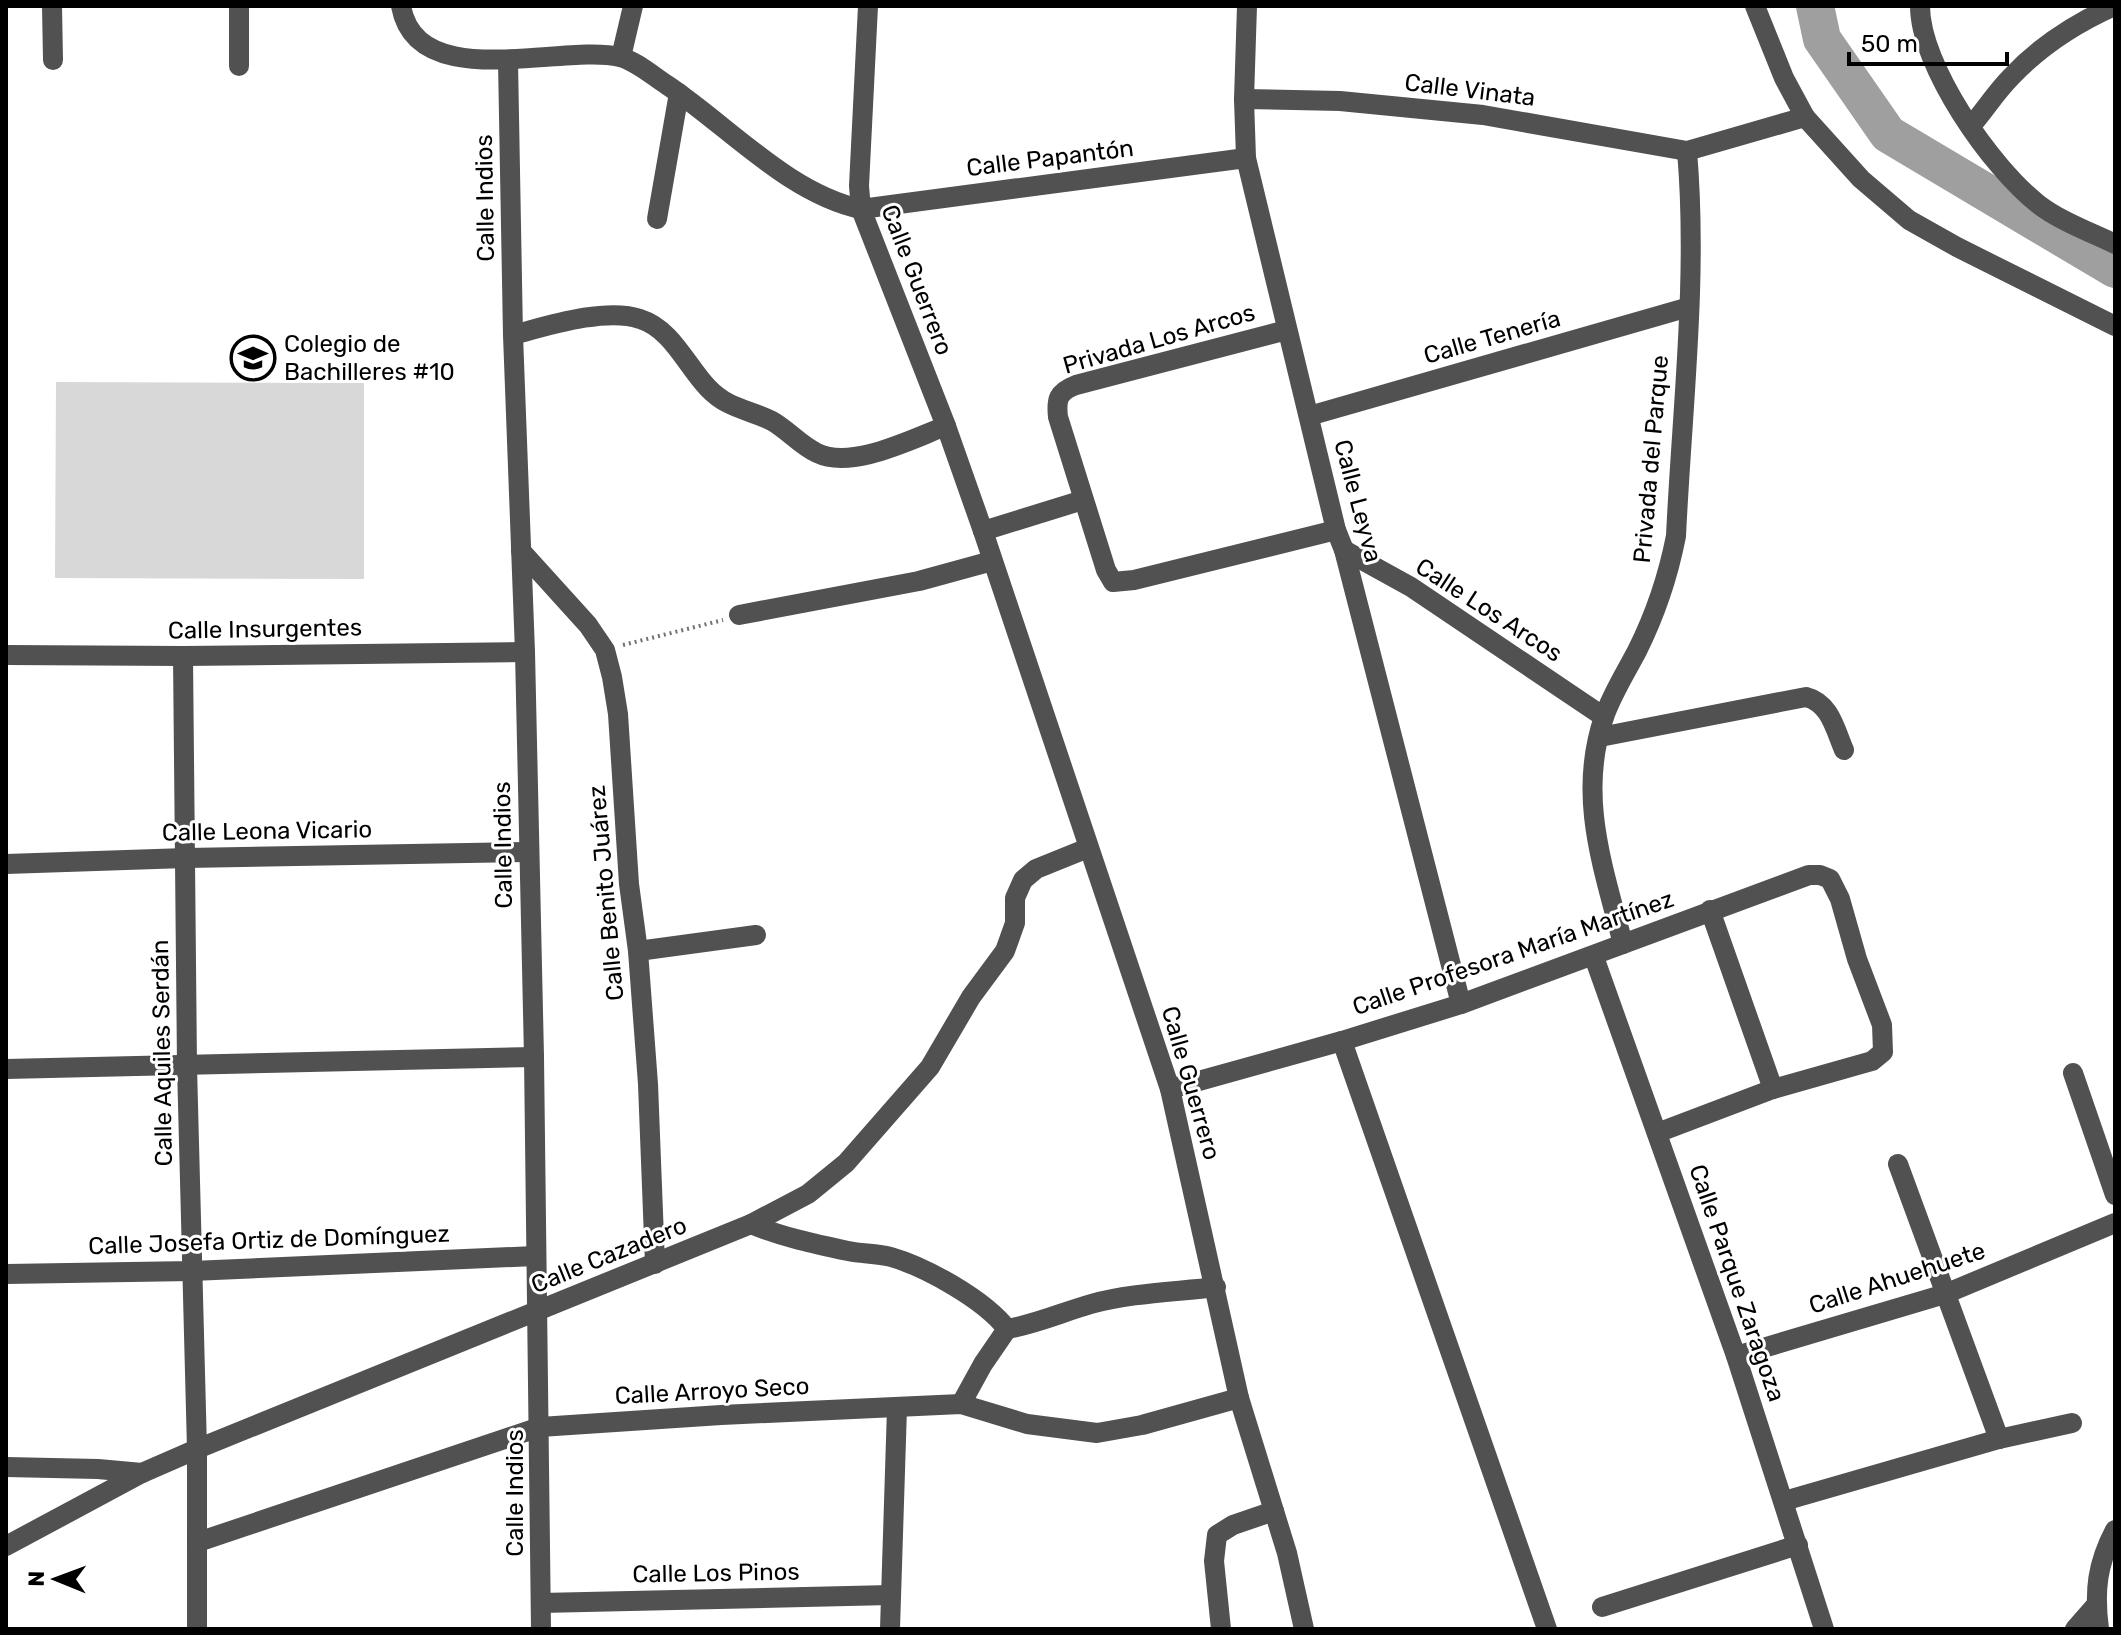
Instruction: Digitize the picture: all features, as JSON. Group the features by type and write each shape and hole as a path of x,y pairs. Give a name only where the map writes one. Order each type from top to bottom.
{"street":[{"path":"52,6 53,60"},
{"path":"239,6 239,66"},
{"path":"621,57 633,6"},
{"name":"Calle Guerrero","path":"868,6 859,186 861,209 946,426 983,531 1170,1089 1239,1398 1287,1553 1304,1629"},
{"name":"Calle Leyva","path":"1247,6 1246,158 1340,540 1461,1004"},
{"path":"1755,6 1784,78 1805,117 1861,179 1909,220 2115,326"},
{"path":"1920,6 1922,33 1945,87 2008,175 2039,205 2115,244"},
{"path":"1971,126 2010,77 2039,52 2075,26 2114,6"},
{"path":"401,9 415,38 435,49 462,57 508,61 595,55 621,57 679,93 779,169 829,200 861,209"},
{"name":"Calle Indios","path":"508,61 534,1057 541,1629"},
{"path":"657,219 679,93"},
{"name":"Calle Vinata","path":"1244,99 1340,101 1483,115 1687,151"},
{"path":"1687,151 1805,117"},
{"name":"Privada del Parque","path":"1623,944 1597,844 1592,806 1592,765 1602,727 1659,603 1676,536 1689,307 1690,192 1687,151"},
{"name":"Calle Papantón","path":"861,209 1246,158"},
{"name":"Calle Tenería","path":"1309,416 1689,307"},
{"path":"513,335 576,320 621,315 640,319 663,333 708,389 720,399 742,411 772,421 825,457 851,458 946,426"},
{"name":"Privada Los Arcos","path":"1287,330 1100,378 1060,393 1057,399 1058,417 1111,581 1117,583 1340,540"},
{"path":"983,531 1083,500"},
{"name":"Calle Los Arcos","path":"1340,540 1411,587 1602,727"},
{"name":"Calle Benito Juárez","path":"521,551 578,611 605,650 618,714 629,884 638,951 648,1084 655,1264"},
{"path":"739,615 919,581 992,561"},
{"name":"Calle Insurgentes","path":"6,655 525,652"},
{"name":"Calle Aquiles Serdán","path":"183,656 187,1066 197,1449 197,1629"},
{"path":"1602,727 1806,697 1820,702 1829,713 1844,750"},
{"name":"Calle Cazadero","path":"6,1546 142,1473 751,1224 808,1194 846,1163 930,1067 971,997 1005,951 1015,923 1015,898 1023,880 1036,869 1088,848"},
{"name":"Calle Leona Vicario","path":"6,864 529,852"},
{"name":"Calle Profesora María Martínez","path":"1170,1089 1461,1004 1809,875 1826,876 1840,899 1857,959 1882,1025 1883,1052 1872,1061 1773,1089"},
{"path":"1657,1133 1773,1089 1710,910"},
{"path":"638,951 756,935"},
{"name":"Calle Parque Zaragoza","path":"1594,957 1736,1356 1824,1629"},
{"path":"1342,1041 1547,1629"},
{"path":"6,1069 534,1057"},
{"path":"2073,1073 2115,1195"},
{"path":"1898,1164 1999,1439"},
{"name":"Calle Ahuehuete","path":"1736,1356 1945,1294 2115,1223"},
{"path":"751,1224 790,1237 903,1262 982,1303 1007,1329"},
{"name":"Calle Josefa Ortiz de Domínguez","path":"6,1274 192,1271 535,1256"},
{"path":"961,1404 1007,1329 1052,1318 1089,1304 1216,1287"},
{"name":"Calle Arroyo Seco","path":"198,1542 540,1427 961,1404 1027,1424 1097,1433 1142,1425 1239,1398"},
{"path":"890,1629 897,1408"},
{"path":"1784,1501 1999,1439 2072,1423"},
{"path":"6,1467 142,1473"},
{"path":"1221,1629 1214,1561 1215,1538 1219,1532 1233,1525 1274,1511"},
{"path":"2099,1629 2096,1605 2099,1564 2115,1530"},
{"path":"1602,1607 1798,1545"},
{"name":"Calle Los Pinos","path":"541,1603 891,1595"},
{"path":"2075,1629 2096,1605"}],"path":[{"path":"605,650 739,615"}],"shaded area":[{"path":"56,382 364,383 364,579 55,578"}],"waterway":[{"path":"1815,6 1822,39 1888,134 2115,269"}],"place":[{"name":"Colegio de Bachilleres #10","path":"253,358"}]}
